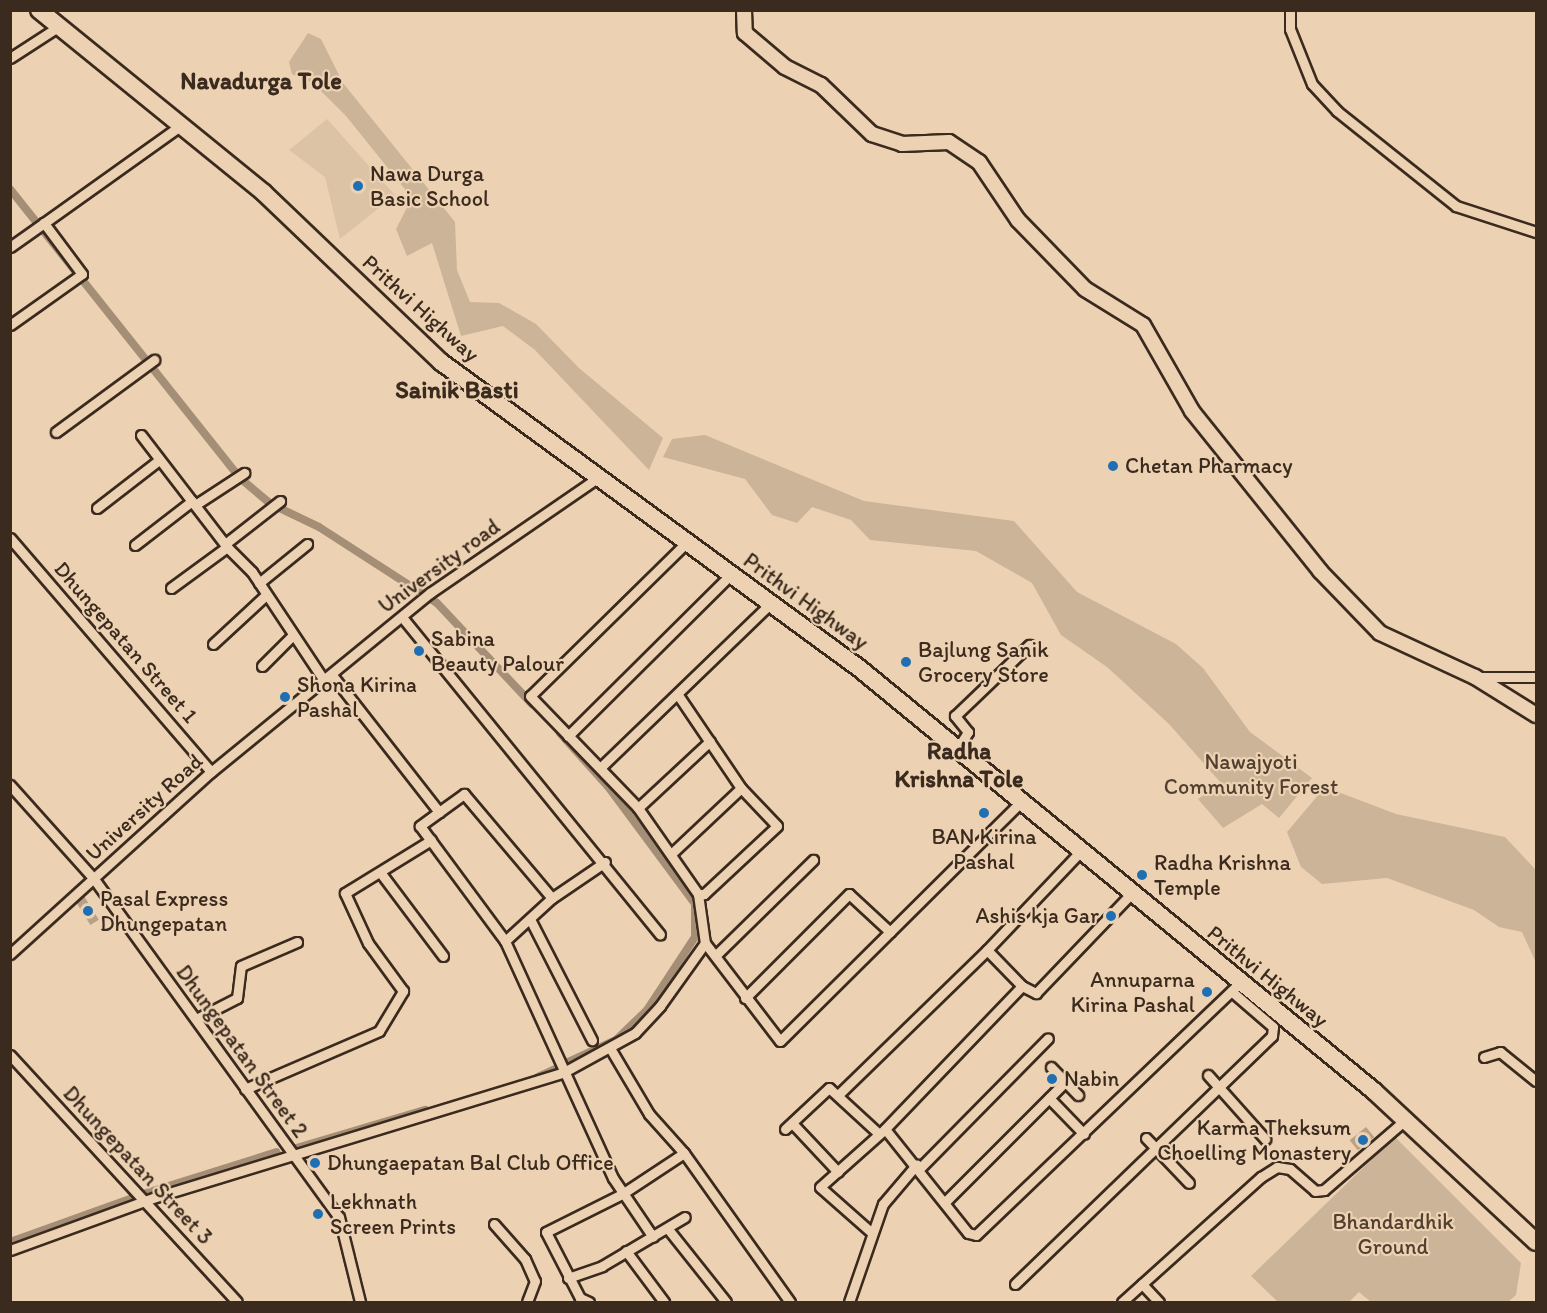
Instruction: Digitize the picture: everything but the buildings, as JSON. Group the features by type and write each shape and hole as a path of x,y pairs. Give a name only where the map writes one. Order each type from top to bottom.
{"highway":[{"name":"Prithvi Highway","path":"39,10 272,200 441,362 688,541 958,748 1133,892 1236,987 1405,1119 1536,1242"}],"street":[{"path":"744,10 746,33 785,67 821,85 872,134 902,144 949,142 979,162 1018,220 1085,289 1143,325 1192,411 1320,570 1380,633 1474,677 1536,715"},
{"path":"1290,10 1290,29 1312,84 1337,111 1456,206 1536,232"},
{"path":"10,58 58,27"},
{"path":"10,247 180,126"},
{"path":"10,325 82,273 44,223"},
{"path":"56,432 154,360"},
{"path":"141,435 226,545 259,583 293,635 439,812"},
{"path":"97,508 159,460"},
{"path":"135,545 194,503 244,472"},
{"name":"University road","path":"308,695 402,617 599,477"},
{"path":"171,588 280,501"},
{"name":"Dhungepatan Street 1","path":"10,538 211,772"},
{"path":"688,541 530,696 638,808 698,894 705,943 780,1041 1022,801"},
{"path":"259,583 307,544"},
{"path":"568,736 731,574"},
{"path":"213,644 266,595"},
{"path":"600,768 771,603"},
{"path":"402,617 605,862 660,934"},
{"path":"262,666 293,635"},
{"path":"958,748 968,732 955,717 1029,645"},
{"path":"1474,677 1536,677"},
{"name":"University Road","path":"10,954 211,772 308,695"},
{"path":"678,695 741,788 777,826 704,894 698,894"},
{"path":"638,808 710,741"},
{"name":"Dhungepatan Street 2","path":"10,785 94,879 339,1217 360,1302"},
{"path":"671,854 741,788"},
{"path":"552,898 464,794 420,826 505,941 622,1194 653,1237"},
{"path":"245,1089 379,1031 403,991 368,943 345,893 431,840"},
{"path":"838,1095 987,950 1081,850"},
{"path":"716,955 813,860"},
{"path":"505,941 531,921 552,898 605,862"},
{"path":"380,872 443,956"},
{"path":"987,950 1022,986 1036,993 1133,892"},
{"path":"745,998 849,894 890,932"},
{"path":"531,921 592,1040"},
{"path":"196,1020 237,998 241,966 297,942"},
{"path":"10,1250 143,1201 567,1071 635,1033 660,1006 705,943"},
{"path":"872,1233 820,1186 882,1132 1022,986"},
{"path":"838,1172 788,1126 829,1088 882,1132 918,1166 968,1233 976,1235 1236,987 1274,1032 1158,1150 1015,1284"},
{"path":"849,1302 886,1199 1048,1038"},
{"path":"610,1048 649,1114 684,1153 790,1302"},
{"path":"1484,1057 1500,1052 1536,1081"},
{"name":"Dhungepatan Street 3","path":"10,1055 237,1302"},
{"path":"1051,1067 1078,1095"},
{"path":"1208,1075 1265,1140"},
{"path":"945,1202 1065,1082"},
{"path":"1049,1098 1084,1134"},
{"path":"1122,1302 1261,1177 1277,1167 1290,1169 1315,1191 1324,1190 1405,1119"},
{"path":"1146,1138 1189,1183"},
{"path":"589,1302 580,1298 546,1232 622,1194 684,1153"},
{"path":"568,1278 602,1266 685,1217"},
{"path":"494,1224 525,1259 535,1281 527,1302"},
{"path":"668,1229 726,1302"},
{"path":"626,1251 664,1302"},
{"path":"1142,1284 1159,1302"}],"shaded area":[{"name":"Nawa Durga Basic School","path":"327,119 395,195 340,239 325,177 289,150"}],"green space":[{"path":"308,33 321,39 343,83 455,222 457,270 470,302 499,303 536,324 579,368 663,438 649,470 535,350 503,326 461,336 432,243 407,256 396,229 412,198 346,116 313,83 292,74 289,62"},
{"name":"Nawajyoti Community Forest","path":"705,435 864,501 1014,521 1077,592 1176,644 1203,668 1250,732 1312,778 1279,818 1262,804 1223,828 1198,799 1221,783 1169,724 1107,667 1061,635 1032,583 976,551 870,540 851,520 812,507 797,523 772,515 745,479 663,457 672,439"},
{"path":"1325,787 1396,814 1505,837 1536,870 1536,963 1522,932 1499,927 1474,910 1387,878 1322,884 1301,867 1287,832"},
{"name":"Bhandardhik Ground","path":"1395,1137 1521,1263 1516,1295 1508,1302 1371,1302 1359,1292 1349,1302 1278,1302 1251,1276"}],"waterway":[{"path":"10,189 241,479 271,504 319,527 437,603 532,704"},
{"path":"560,733 610,789 695,904 695,937 647,1010 616,1040 568,1062"},
{"path":"538,1077 562,1066"},
{"path":"293,1149 425,1110"},
{"path":"143,1194 277,1152"},
{"path":"10,1242 136,1197"}],"place":[{"name":"Nawa Durga Basic School","path":"358,186"},
{"name":"Chetan Pharmacy","path":"1113,466"},
{"name":"Sabina Beauty Palour","path":"419,651"},
{"name":"Bajlung Sanik Grocery Store","path":"906,662"},
{"name":"Shona Kirina Pashal","path":"285,697"},
{"name":"BAN Kirina Pashal","path":"984,813"},
{"name":"Radha Krishna Temple","path":"1142,875"},
{"name":"Pasal Express Dhungepatan","path":"88,911"},
{"name":"Ashis kja Gar","path":"1111,916"},
{"name":"Annuparna Kirina Pashal","path":"1207,992"},
{"name":"Nabin","path":"1052,1079"},
{"name":"Karma Theksum Choelling Monastery","path":"1363,1140"},
{"name":"Dhungaepatan Bal Club Office","path":"315,1163"},
{"name":"Lekhnath Screen Prints","path":"318,1214"}],"district":[{"name":"Navadurga Tole","path":"261,81"},
{"name":"Sainik Basti","path":"457,390"},
{"name":"Radha Krishna Tole","path":"959,765"}]}
